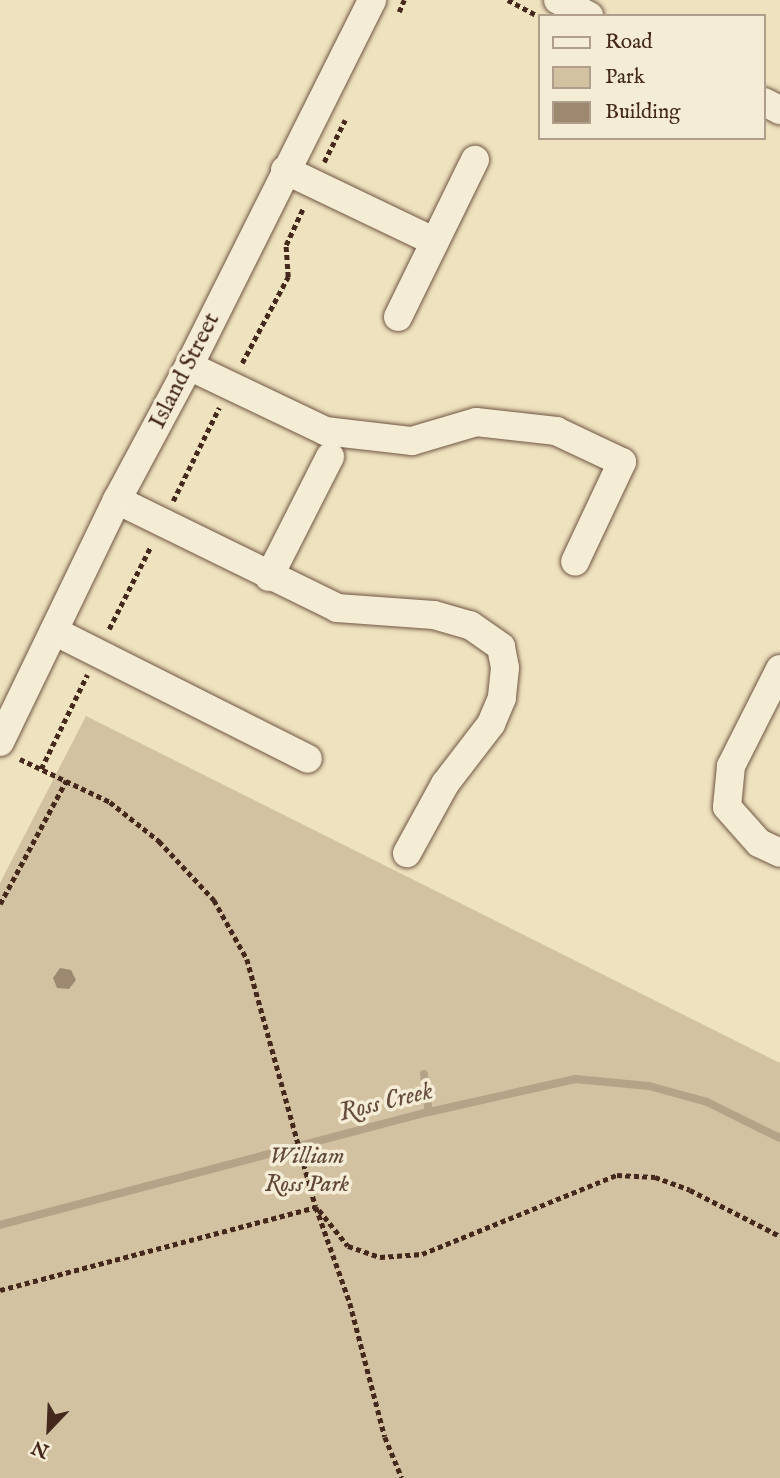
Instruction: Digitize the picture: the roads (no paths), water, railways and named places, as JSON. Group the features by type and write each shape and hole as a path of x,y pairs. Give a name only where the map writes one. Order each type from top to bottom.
{"street":[{"name":"Island Street","path":"5,748 54,631 117,500 189,366 372,0"},
{"path":"558,0 585,14"},
{"path":"398,317 475,160"},
{"path":"285,170 435,242"},
{"path":"189,366 325,431 412,441 476,422 556,431 622,462 575,562"},
{"path":"269,577 330,457"},
{"path":"117,500 269,577 337,608 434,615 470,625 501,647 505,668 502,698 491,724 445,784 407,853"},
{"path":"54,631 308,759"},
{"path":"780,669 731,766 727,807 759,843 780,853"}],"waterway":[{"path":"424,1074 429,1112"},
{"name":"Ross Creek","path":"0,1225 429,1112 575,1079 649,1086 707,1102 780,1138"}],"park label":[{"name":"William Ross Park","path":"307,1171"}]}
